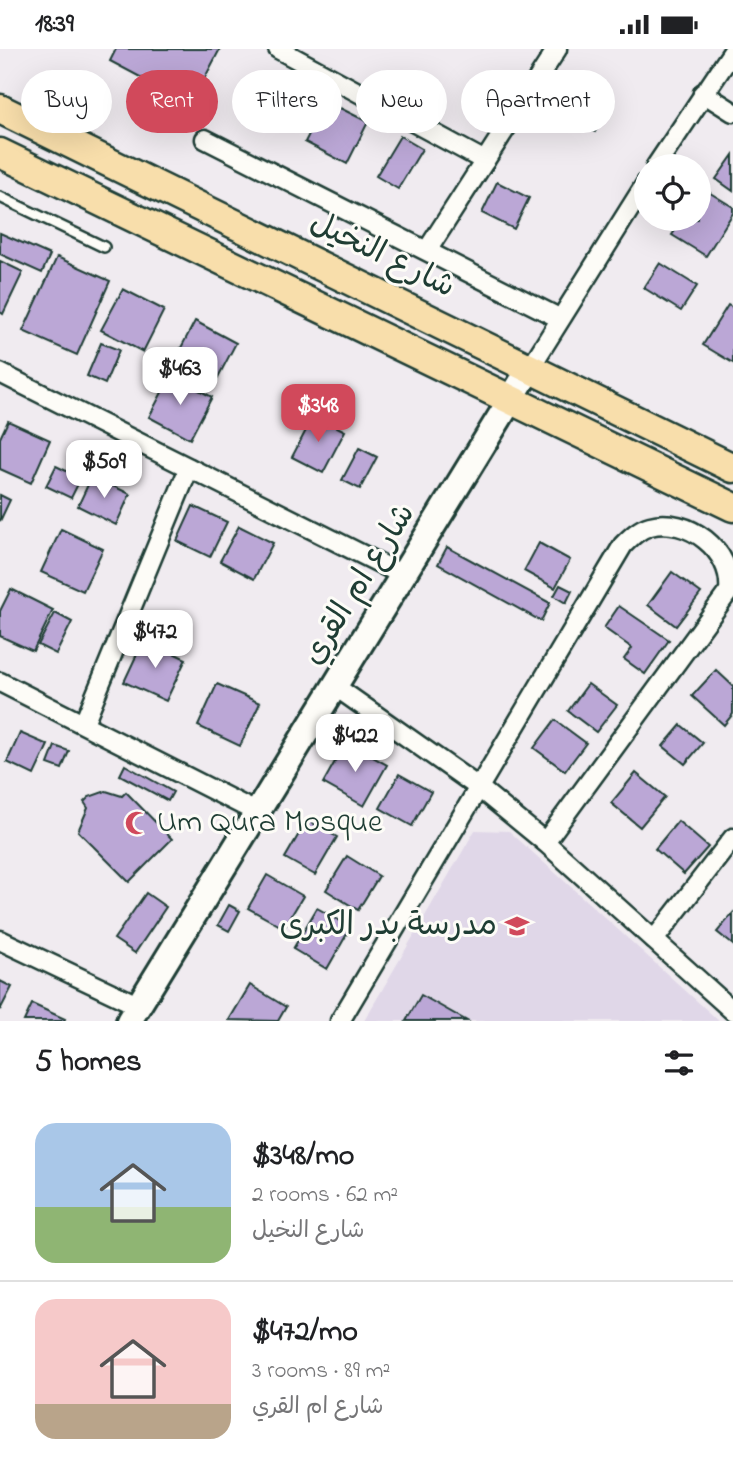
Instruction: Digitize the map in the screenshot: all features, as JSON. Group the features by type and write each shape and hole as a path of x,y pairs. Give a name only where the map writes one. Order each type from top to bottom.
{"main road":[{"name":"شارع النخيل","path":"0,109 733,468"},
{"path":"0,153 733,507"}],"street":[{"path":"278,49 485,161"},
{"path":"428,249 557,49"},
{"path":"664,154 733,51"},
{"path":"703,93 733,113"},
{"path":"205,139 428,249 559,318"},
{"name":"شارع ام القري","path":"133,1013 405,576 559,318 634,202"},
{"path":"0,373 405,576"},
{"path":"84,723 189,468"},
{"path":"340,1021 478,787 631,537 650,526 672,526 719,547 726,554 732,572 729,591 545,842"},
{"path":"0,682 256,812"},
{"path":"336,687 478,787 545,842 733,1011"},
{"path":"654,940 733,838"},
{"path":"0,940 133,1013"}],"lane":[{"path":"0,197 104,247"}],"shaded area":[{"name":"مدرسة بدر الكبرى","path":"475,830 509,831 719,1021 364,1021"}],"building":[{"path":"116,49 220,49 209,70 127,70 110,61"},
{"path":"342,109 356,116 356,133 362,133 347,164 305,142 310,133 342,133"},
{"path":"400,136 422,149 398,189 376,176"},
{"path":"733,155 733,191 716,179"},
{"path":"497,182 529,198 514,229 482,213"},
{"path":"711,194 733,207 733,213 706,256 672,235 675,231 711,231"},
{"path":"0,233 50,255 42,273 0,254"},
{"path":"57,257 110,281 77,355 23,331"},
{"path":"0,261 23,272 3,314 0,312"},
{"path":"660,263 697,286 681,311 644,288"},
{"path":"123,289 164,310 143,352 101,330"},
{"path":"728,305 733,308 733,363 703,345"},
{"path":"195,321 236,343 214,385 173,363"},
{"path":"101,343 119,350 105,384 87,376"},
{"path":"171,375 212,397 190,439 149,417"},
{"path":"314,415 345,431 323,473 292,457"},
{"path":"8,421 50,440 31,483 0,469 0,438"},
{"path":"359,448 377,457 360,489 342,480"},
{"path":"56,466 81,478 71,498 46,486"},
{"path":"92,476 130,494 116,525 78,506"},
{"path":"0,495 10,500 0,521"},
{"path":"193,506 227,522 210,557 177,541"},
{"path":"239,526 273,543 254,579 220,561"},
{"path":"61,529 103,549 83,591 41,572"},
{"path":"539,543 570,560 555,588 524,571"},
{"path":"447,547 550,603 541,621 438,564"},
{"path":"672,572 701,593 676,626 648,605"},
{"path":"560,585 572,591 566,603 554,596"},
{"path":"11,589 53,610 33,651 0,636 0,611"},
{"path":"619,606 669,640 645,674 624,659 632,648 604,628"},
{"path":"55,613 72,622 56,654 38,645"},
{"path":"144,639 186,659 166,701 124,682"},
{"path":"716,670 733,686 733,714 724,725 692,696"},
{"path":"217,684 260,703 240,746 198,726"},
{"path":"588,684 617,705 596,732 568,711"},
{"path":"555,720 586,743 565,771 534,748"},
{"path":"681,725 703,743 685,764 663,746"},
{"path":"20,733 48,745 34,775 7,762"},
{"path":"346,742 387,765 364,806 323,783"},
{"path":"55,746 69,751 62,769 48,764"},
{"path":"125,765 173,792 168,801 120,775"},
{"path":"636,773 665,797 640,827 611,803"},
{"path":"399,774 431,792 412,826 380,808"},
{"path":"106,791 122,796 126,792 172,839 129,882 78,831 88,808 84,802 89,797"},
{"path":"307,820 337,837 315,875 285,858"},
{"path":"678,821 708,847 684,874 655,849"},
{"path":"347,856 379,876 358,910 326,890"},
{"path":"267,875 303,896 284,928 248,908"},
{"path":"146,893 166,907 135,953 114,939"},
{"path":"229,905 240,911 229,931 218,925"},
{"path":"317,908 351,927 327,969 293,949"},
{"path":"733,913 733,945 717,932"},
{"path":"0,981 12,987 0,1010"},
{"path":"250,985 286,1007 278,1021 229,1020"},
{"path":"421,995 467,1021 406,1021"},
{"path":"32,1004 65,1019 24,1021"}],"place":[{"name":"Um Qura Mosque","path":"137,823"},
{"name":"مدرسة بدر الكبرى","path":"517,926"}]}
